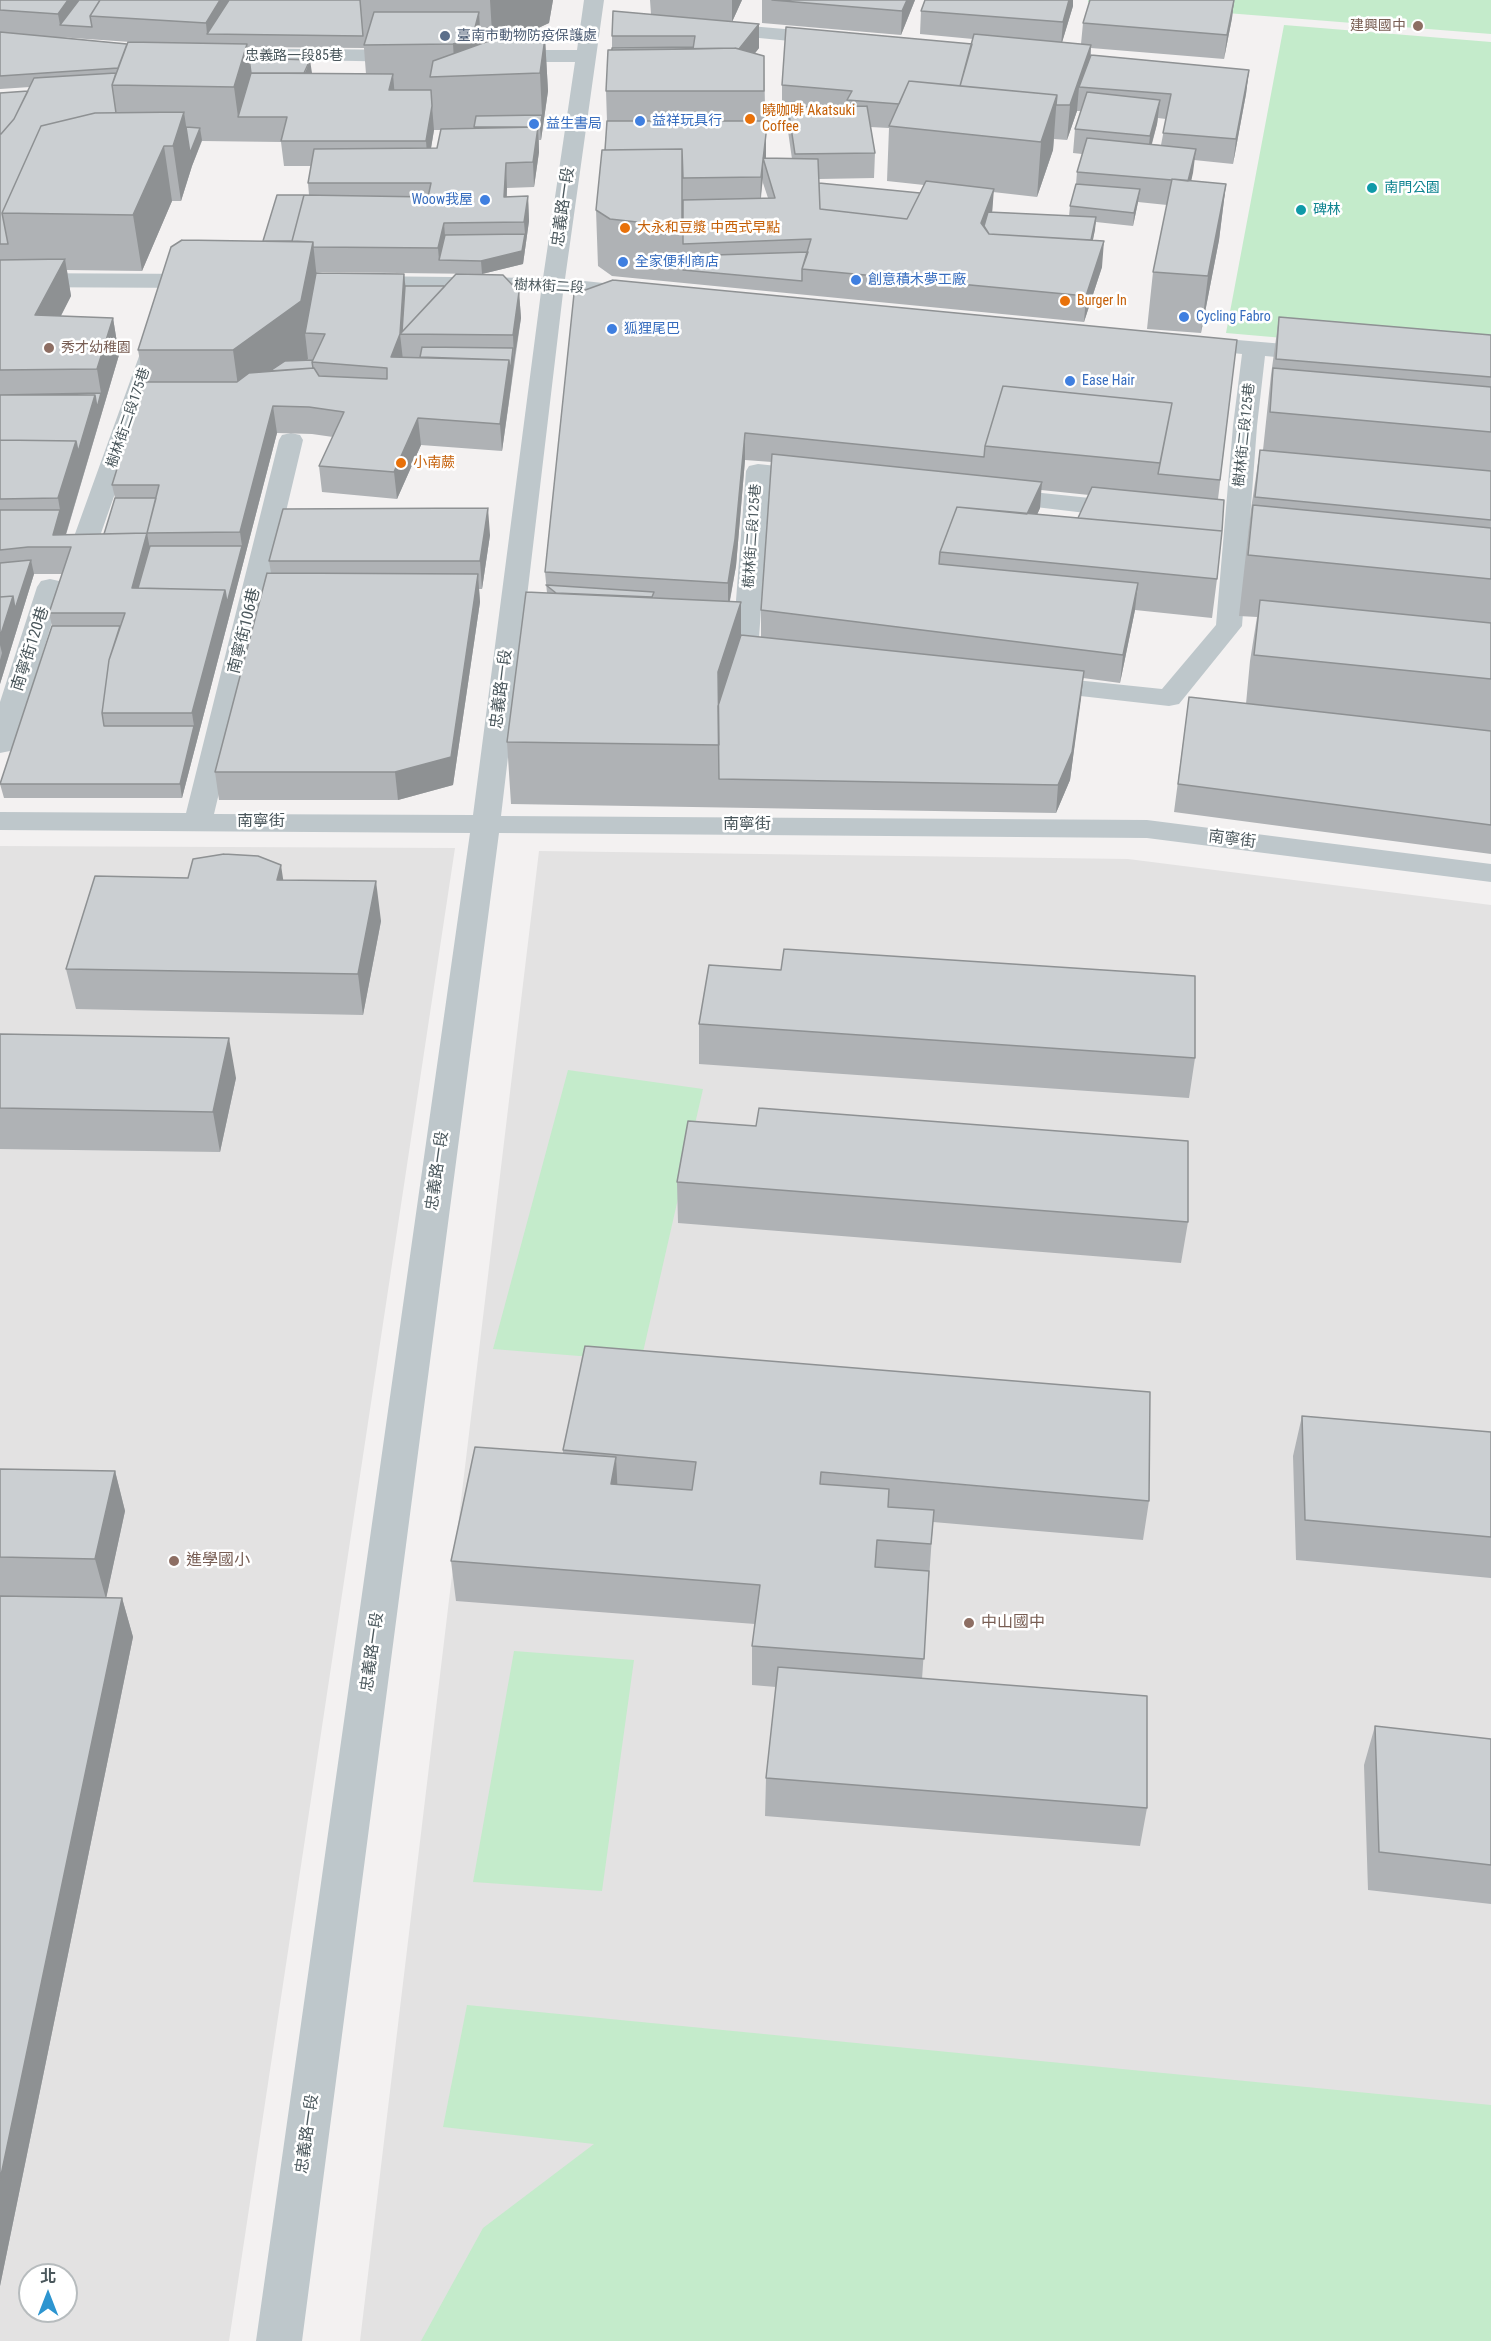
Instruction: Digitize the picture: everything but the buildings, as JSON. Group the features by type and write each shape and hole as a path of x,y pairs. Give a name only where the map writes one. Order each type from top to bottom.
{"street":[{"name":"忠義路一段","path":"279,2341 486,823 520,639 553,285 586,56 600,13"},
{"path":"699,28 854,41"},
{"name":"忠義路一段85巷","path":"188,61 239,56 430,56"},
{"path":"478,56 586,56"},
{"path":"0,280 171,299 224,281"},
{"name":"樹林街二段","path":"342,283 553,285 648,294"},
{"name":"樹林街二段175巷","path":"80,556 171,299"},
{"path":"1171,341 1346,356"},
{"name":"樹林街二段125巷","path":"1015,681 1169,699 1241,627 1226,521 1250,495 1254,348"},
{"name":"南寧街106巷","path":"198,822 291,440"},
{"name":"樹林街二段125巷","path":"745,652 758,471 840,480"},
{"path":"968,493 1155,513"},
{"name":"南寧街120巷","path":"0,745 50,587"},
{"name":"南寧街","path":"0,821 1147,829 1491,873"}],"shaded area":[{"name":"進學國小","path":"0,846 455,848 229,2341 0,2341"},
{"name":"中山國中","path":"539,851 1128,859 1491,905 1491,2341 360,2341"}],"green space":[{"name":"建興國中","path":"1088,0 1491,0 1491,34 1088,2"},
{"name":"南門公園","path":"1284,25 1491,42 1491,356 1226,333"},
{"path":"568,1070 703,1089 641,1361 493,1349"},
{"path":"514,1651 634,1660 602,1891 473,1882"},
{"path":"467,2005 1491,2105 1491,2341 421,2341 483,2228 594,2144 443,2127"}],"place":[{"name":"建興國中","path":"1418,26"},
{"name":"臺南市動物防疫保護處","path":"445,36"},
{"name":"曉咖啡 Akatsuki Coffee","path":"750,119"},
{"name":"益祥玩具行","path":"640,121"},
{"name":"益生書局","path":"534,124"},
{"name":"南門公園","path":"1372,188"},
{"name":"Woow我屋","path":"485,200"},
{"name":"碑林","path":"1301,210"},
{"name":"大永和豆漿 中西式早點","path":"625,228"},
{"name":"全家便利商店","path":"623,262"},
{"name":"創意積木夢工廠","path":"856,280"},
{"name":"Burger In","path":"1065,301"},
{"name":"Cycling Fabro","path":"1184,317"},
{"name":"狐狸尾巴","path":"612,329"},
{"name":"秀才幼稚園","path":"49,348"},
{"name":"Ease Hair","path":"1070,381"},
{"name":"小南蕨","path":"401,463"},
{"name":"進學國小","path":"174,1561"},
{"name":"中山國中","path":"969,1623"}]}
